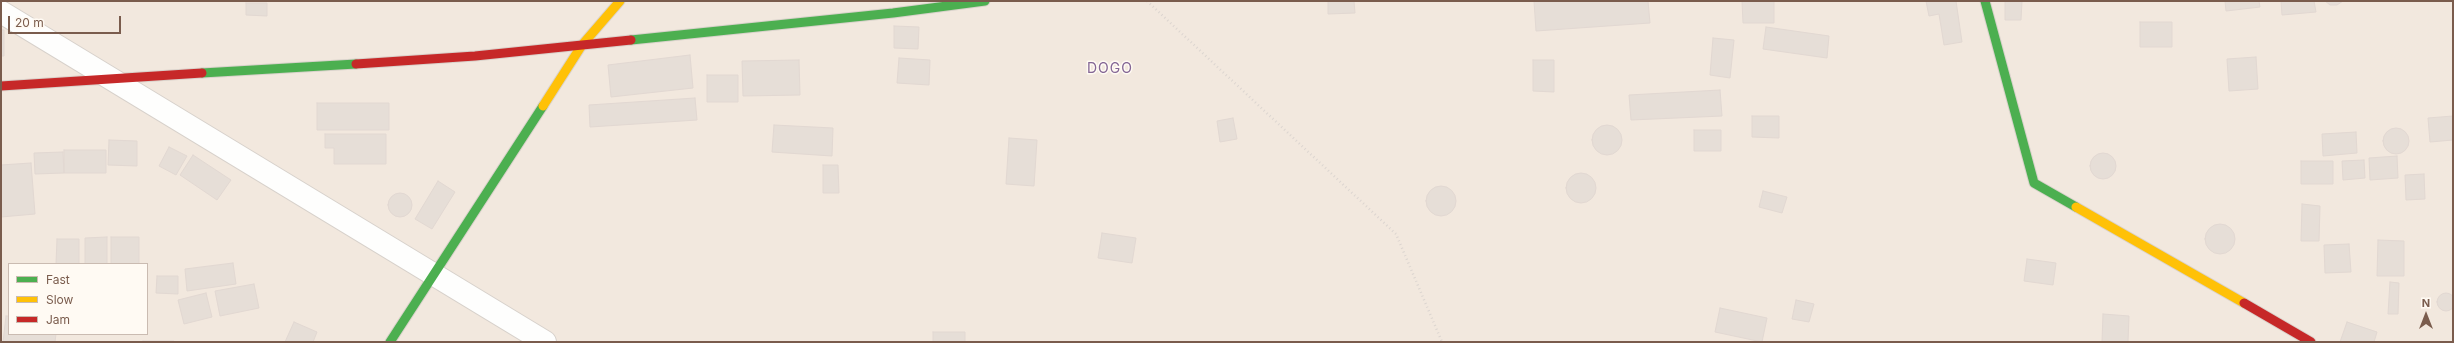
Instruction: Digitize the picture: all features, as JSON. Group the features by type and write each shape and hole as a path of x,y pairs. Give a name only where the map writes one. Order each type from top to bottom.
{"street":[{"path":"390,342 582,45 620,1"},
{"path":"1,86 475,56 985,1"},
{"path":"1985,1 2034,183 2311,342"},
{"path":"1,12 109,79 545,342"}],"path":[{"path":"1147,1 1396,234 1442,342"}],"shaded area":[{"path":"1,1 2453,1 2453,342 1,342"}],"building":[{"path":"1328,1 1354,1 1355,13 1328,14"},
{"path":"1534,1 1648,1 1650,23 1536,31"},
{"path":"1742,1 1774,1 1774,23 1743,23"},
{"path":"1926,1 1956,1 1962,42 1944,45 1939,14 1929,16"},
{"path":"2005,1 2022,1 2021,20 2005,20"},
{"path":"2225,1 2259,1 2260,7 2226,11"},
{"path":"2281,1 2314,1 2316,12 2282,15"},
{"path":"2325,1 2343,1 2337,5 2330,5"},
{"path":"246,3 267,3 267,16 246,15"},
{"path":"2140,22 2172,22 2172,47 2140,47"},
{"path":"894,26 919,27 918,49 894,48"},
{"path":"1766,27 1829,36 1827,58 1763,49"},
{"path":"1,30 4,30 4,56 1,56"},
{"path":"1713,38 1734,40 1730,78 1710,75"},
{"path":"690,55 693,88 611,97 608,65"},
{"path":"2256,57 2258,89 2229,91 2227,59"},
{"path":"899,58 930,60 929,85 897,83"},
{"path":"799,60 800,95 743,96 742,61"},
{"path":"1533,60 1554,60 1554,92 1533,91"},
{"path":"707,75 738,75 738,102 707,102"},
{"path":"1720,90 1722,116 1631,120 1629,95"},
{"path":"695,98 697,120 590,127 589,105"},
{"path":"317,103 389,103 389,130 317,130"},
{"path":"1752,116 1779,116 1779,138 1752,137"},
{"path":"2453,116 2453,140 2430,142 2428,118"},
{"path":"1233,118 1237,139 1220,142 1217,121"},
{"path":"774,125 833,128 832,156 772,152"},
{"path":"1607,125 1617,130 1622,140 1617,150 1607,155 1597,150 1592,140 1597,130"},
{"path":"2396,128 2405,132 2409,141 2405,150 2396,154 2387,150 2383,141 2387,132"},
{"path":"1694,130 1721,130 1721,151 1694,151"},
{"path":"2356,132 2357,153 2323,156 2322,134"},
{"path":"325,134 386,134 386,164 334,164 334,148 325,148"},
{"path":"1009,138 1037,140 1034,186 1006,184"},
{"path":"109,140 137,141 137,166 108,165"},
{"path":"169,147 187,156 176,175 159,166"},
{"path":"64,150 106,150 106,173 64,173"},
{"path":"63,152 64,173 35,174 34,153"},
{"path":"2103,153 2112,157 2116,166 2112,175 2103,179 2094,175 2090,166 2094,157"},
{"path":"193,155 231,180 217,200 180,175"},
{"path":"2397,156 2398,178 2370,180 2369,158"},
{"path":"2364,160 2365,178 2343,180 2342,161"},
{"path":"2301,161 2333,161 2333,184 2301,184"},
{"path":"31,163 35,214 1,217 1,165"},
{"path":"823,165 838,165 839,193 823,193"},
{"path":"1581,173 1592,177 1596,188 1592,199 1581,203 1570,199 1566,188 1570,177"},
{"path":"2424,174 2425,199 2406,200 2405,175"},
{"path":"438,181 455,192 432,229 415,219"},
{"path":"1441,186 1452,190 1456,201 1452,212 1441,216 1430,212 1426,201 1430,190"},
{"path":"1763,191 1787,197 1782,213 1759,207"},
{"path":"400,193 408,197 412,205 408,213 400,217 392,213 388,205 392,197"},
{"path":"2302,204 2320,206 2319,241 2301,241"},
{"path":"2220,224 2226,225 2234,233 2234,245 2226,253 2220,254 2214,253 2206,245 2205,239 2206,233 2214,225"},
{"path":"1102,233 1136,238 1132,263 1098,258"},
{"path":"107,237 107,263 85,263 85,238"},
{"path":"111,237 139,237 139,263 111,263"},
{"path":"57,239 79,239 79,263 56,263"},
{"path":"2378,240 2404,241 2404,276 2377,276"},
{"path":"2349,244 2351,272 2325,273 2324,245"},
{"path":"2027,259 2056,263 2053,285 2024,281"},
{"path":"233,263 236,284 187,291 185,269"},
{"path":"157,276 178,276 178,294 156,293"},
{"path":"2390,282 2399,283 2398,314 2388,314"},
{"path":"254,284 259,308 220,316 215,291"},
{"path":"206,293 212,317 184,324 178,300"},
{"path":"2446,293 2450,294 2454,298 2454,306 2450,310 2446,311 2442,310 2438,306 2437,302 2438,298 2442,294"},
{"path":"1796,300 1814,304 1809,322 1792,319"},
{"path":"1720,308 1767,318 1762,342 1715,332"},
{"path":"2103,314 2129,316 2128,342 2102,342"},
{"path":"6,316 8,316 8,335 56,335 55,342 3,342"},
{"path":"294,322 317,332 313,342 285,342"},
{"path":"2347,322 2377,332 2374,342 2340,342"},
{"path":"933,332 965,332 965,342 933,342"},
{"path":"174,341 174,342 143,342"}],"traffic: fast":[{"path":"631,40 893,13 985,1"},
{"path":"1985,1 2034,183 2076,207"},
{"path":"202,73 356,64"},
{"path":"390,342 543,106"}],"traffic: slow":[{"path":"543,106 582,45 620,1"},
{"path":"2076,207 2244,303"}],"traffic: jam":[{"path":"356,64 475,56 631,40"},
{"path":"1,86 202,73"},
{"path":"2244,303 2311,342"}],"district":[{"name":"DOGO","path":"1110,69"}]}
